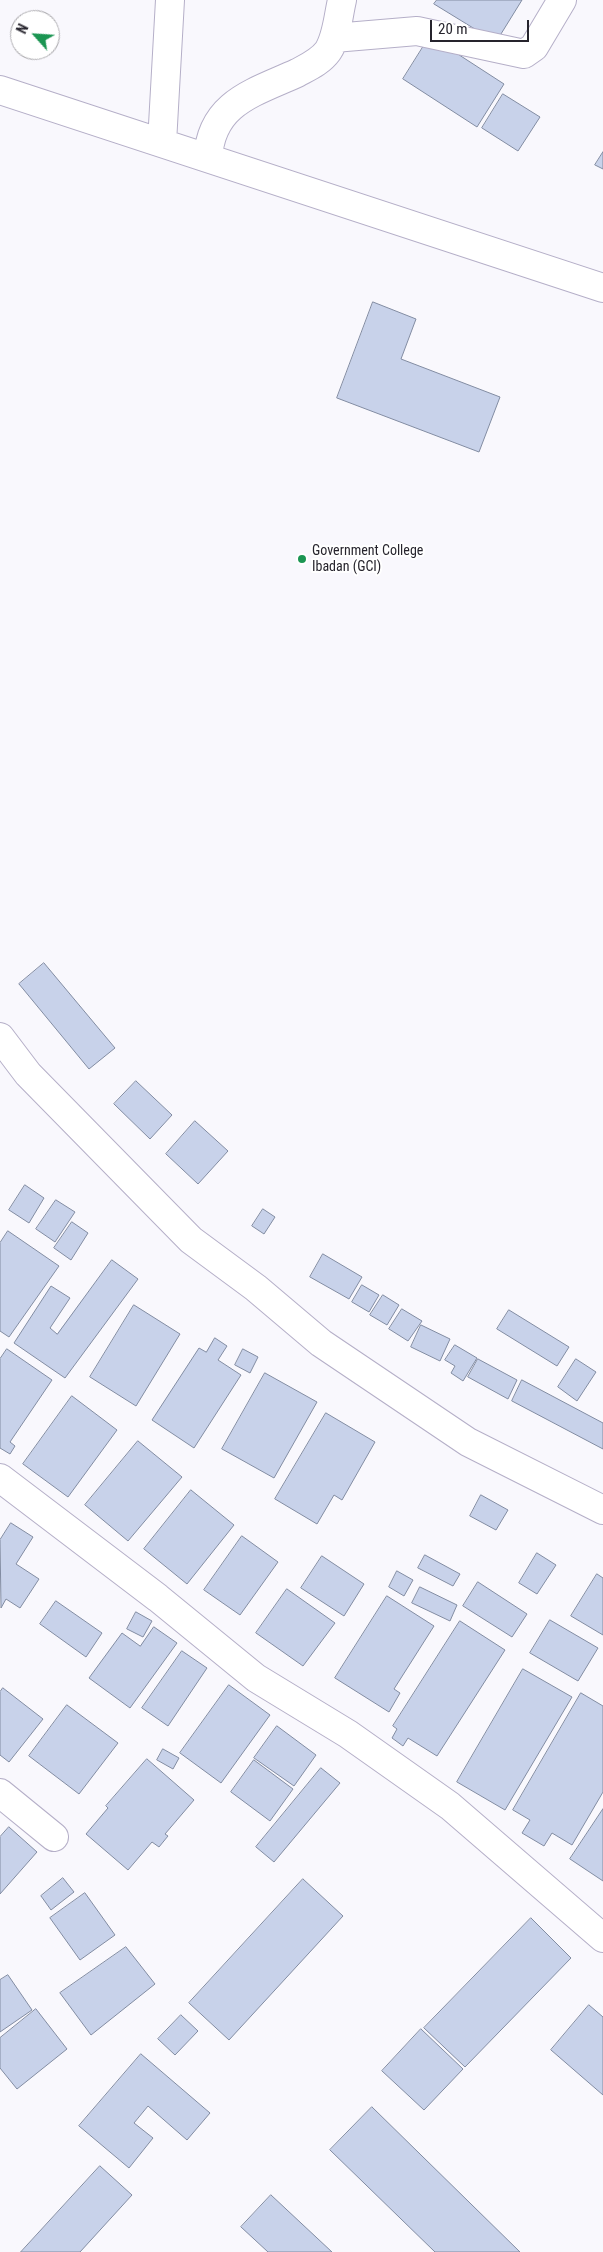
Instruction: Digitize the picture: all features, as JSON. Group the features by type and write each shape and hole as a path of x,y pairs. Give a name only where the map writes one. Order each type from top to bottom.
{"street":[{"path":"162,143 170,0"},
{"path":"208,158 208,143 215,124 224,111 252,93 314,65 327,52 334,38 342,0"},
{"path":"334,38 417,31 524,54 534,47 562,0"},
{"path":"0,90 603,288"},
{"path":"0,1037 28,1074 191,1240 256,1288 321,1343 468,1442 603,1510"},
{"path":"0,1478 158,1598 256,1678 348,1734 450,1806 603,1938"},
{"path":"0,1793 54,1837"}],"building":[{"path":"437,0 522,0 496,42 434,4"},
{"path":"430,36 504,84 477,127 403,79"},
{"path":"503,94 540,117 518,151 482,128"},
{"path":"603,152 603,169 595,165"},
{"path":"373,302 416,319 401,359 500,397 479,452 337,398"},
{"path":"44,963 115,1048 89,1069 19,984"},
{"path":"136,1081 172,1115 150,1139 114,1104"},
{"path":"195,1121 228,1151 198,1184 166,1154"},
{"path":"25,1185 44,1198 29,1223 9,1210"},
{"path":"56,1200 75,1212 55,1242 36,1229"},
{"path":"263,1209 275,1217 264,1234 252,1226"},
{"path":"72,1222 88,1233 71,1260 54,1248"},
{"path":"8,1231 59,1266 9,1337 0,1331 0,1243"},
{"path":"323,1254 362,1277 349,1299 310,1277"},
{"path":"112,1260 138,1279 65,1378 14,1343 51,1286 70,1298 50,1328 57,1334"},
{"path":"362,1285 379,1295 369,1312 352,1302"},
{"path":"383,1295 399,1305 387,1325 370,1315"},
{"path":"134,1305 180,1334 136,1406 90,1377"},
{"path":"402,1309 422,1321 408,1341 389,1329"},
{"path":"509,1310 569,1347 557,1366 497,1329"},
{"path":"421,1325 450,1339 440,1361 411,1347"},
{"path":"215,1338 227,1346 218,1360 241,1375 194,1448 152,1420 199,1348 206,1352"},
{"path":"455,1345 477,1358 463,1381 451,1373 455,1366 445,1360"},
{"path":"7,1349 52,1380 10,1442 15,1446 10,1454 0,1448 0,1359"},
{"path":"243,1349 258,1357 250,1373 235,1365"},
{"path":"478,1359 517,1380 508,1399 468,1377"},
{"path":"576,1359 596,1372 577,1401 558,1387"},
{"path":"265,1373 317,1402 274,1478 222,1449"},
{"path":"522,1380 603,1423 603,1449 512,1401"},
{"path":"72,1396 117,1430 68,1497 23,1464"},
{"path":"326,1413 375,1442 342,1500 334,1495 317,1524 275,1499"},
{"path":"138,1441 182,1477 128,1541 85,1505"},
{"path":"191,1490 234,1525 187,1584 144,1549"},
{"path":"481,1495 508,1510 496,1530 470,1516"},
{"path":"11,1523 33,1537 16,1564 39,1579 20,1608 6,1599 1,1608 0,1540"},
{"path":"242,1536 278,1562 240,1615 204,1590"},
{"path":"537,1553 556,1565 537,1594 519,1583"},
{"path":"425,1555 460,1574 453,1586 418,1568"},
{"path":"322,1556 364,1584 344,1616 301,1588"},
{"path":"397,1571 413,1580 404,1596 389,1587"},
{"path":"597,1574 603,1578 603,1635 571,1616"},
{"path":"478,1582 527,1614 512,1637 463,1606"},
{"path":"420,1587 457,1605 450,1621 412,1603"},
{"path":"287,1589 335,1623 303,1666 256,1633"},
{"path":"387,1596 434,1626 394,1689 400,1693 389,1712 335,1678"},
{"path":"56,1601 102,1633 86,1657 40,1624"},
{"path":"136,1612 152,1621 143,1637 127,1629"},
{"path":"550,1620 598,1648 578,1681 530,1653"},
{"path":"460,1621 505,1650 437,1756 408,1738 403,1746 392,1738 397,1729 393,1726"},
{"path":"154,1627 177,1643 130,1708 89,1678 122,1633 140,1646"},
{"path":"182,1651 207,1668 168,1726 142,1708"},
{"path":"523,1669 572,1697 505,1810 457,1782"},
{"path":"229,1685 270,1715 221,1783 180,1753"},
{"path":"3,1688 43,1719 9,1762 0,1755 0,1692"},
{"path":"581,1693 603,1706 603,1792 572,1845 552,1833 544,1846 522,1833 530,1820 513,1810"},
{"path":"67,1705 118,1743 79,1794 29,1756"},
{"path":"277,1726 316,1755 294,1786 254,1758"},
{"path":"163,1749 179,1758 173,1769 157,1760"},
{"path":"147,1759 194,1800 165,1834 168,1836 159,1847 152,1842 128,1870 86,1834 108,1808 106,1806"},
{"path":"254,1760 293,1789 270,1821 231,1792"},
{"path":"321,1768 340,1783 274,1862 256,1847"},
{"path":"603,1809 603,1881 570,1859"},
{"path":"9,1827 37,1852 0,1894 0,1837"},
{"path":"63,1878 74,1892 51,1910 41,1896"},
{"path":"303,1879 343,1916 229,2040 189,2003"},
{"path":"85,1893 115,1935 80,1960 50,1918"},
{"path":"531,1918 571,1958 465,2067 424,2028"},
{"path":"126,1947 155,1984 91,2035 60,1993"},
{"path":"8,1975 32,2010 0,2032 0,1980"},
{"path":"589,2005 603,2017 603,2095 551,2050"},
{"path":"36,2009 67,2049 17,2089 0,2068 0,2038"},
{"path":"181,2015 198,2031 175,2055 158,2039"},
{"path":"421,2029 463,2069 424,2110 382,2071"},
{"path":"141,2054 210,2113 187,2140 148,2106 134,2123 153,2138 129,2168 79,2126"},
{"path":"372,2107 520,2252 435,2252 330,2150"},
{"path":"100,2166 132,2195 80,2252 21,2252"},
{"path":"271,2195 332,2252 268,2252 241,2227"}],"place":[{"name":"Government College Ibadan (GCI)","path":"302,559"}]}
